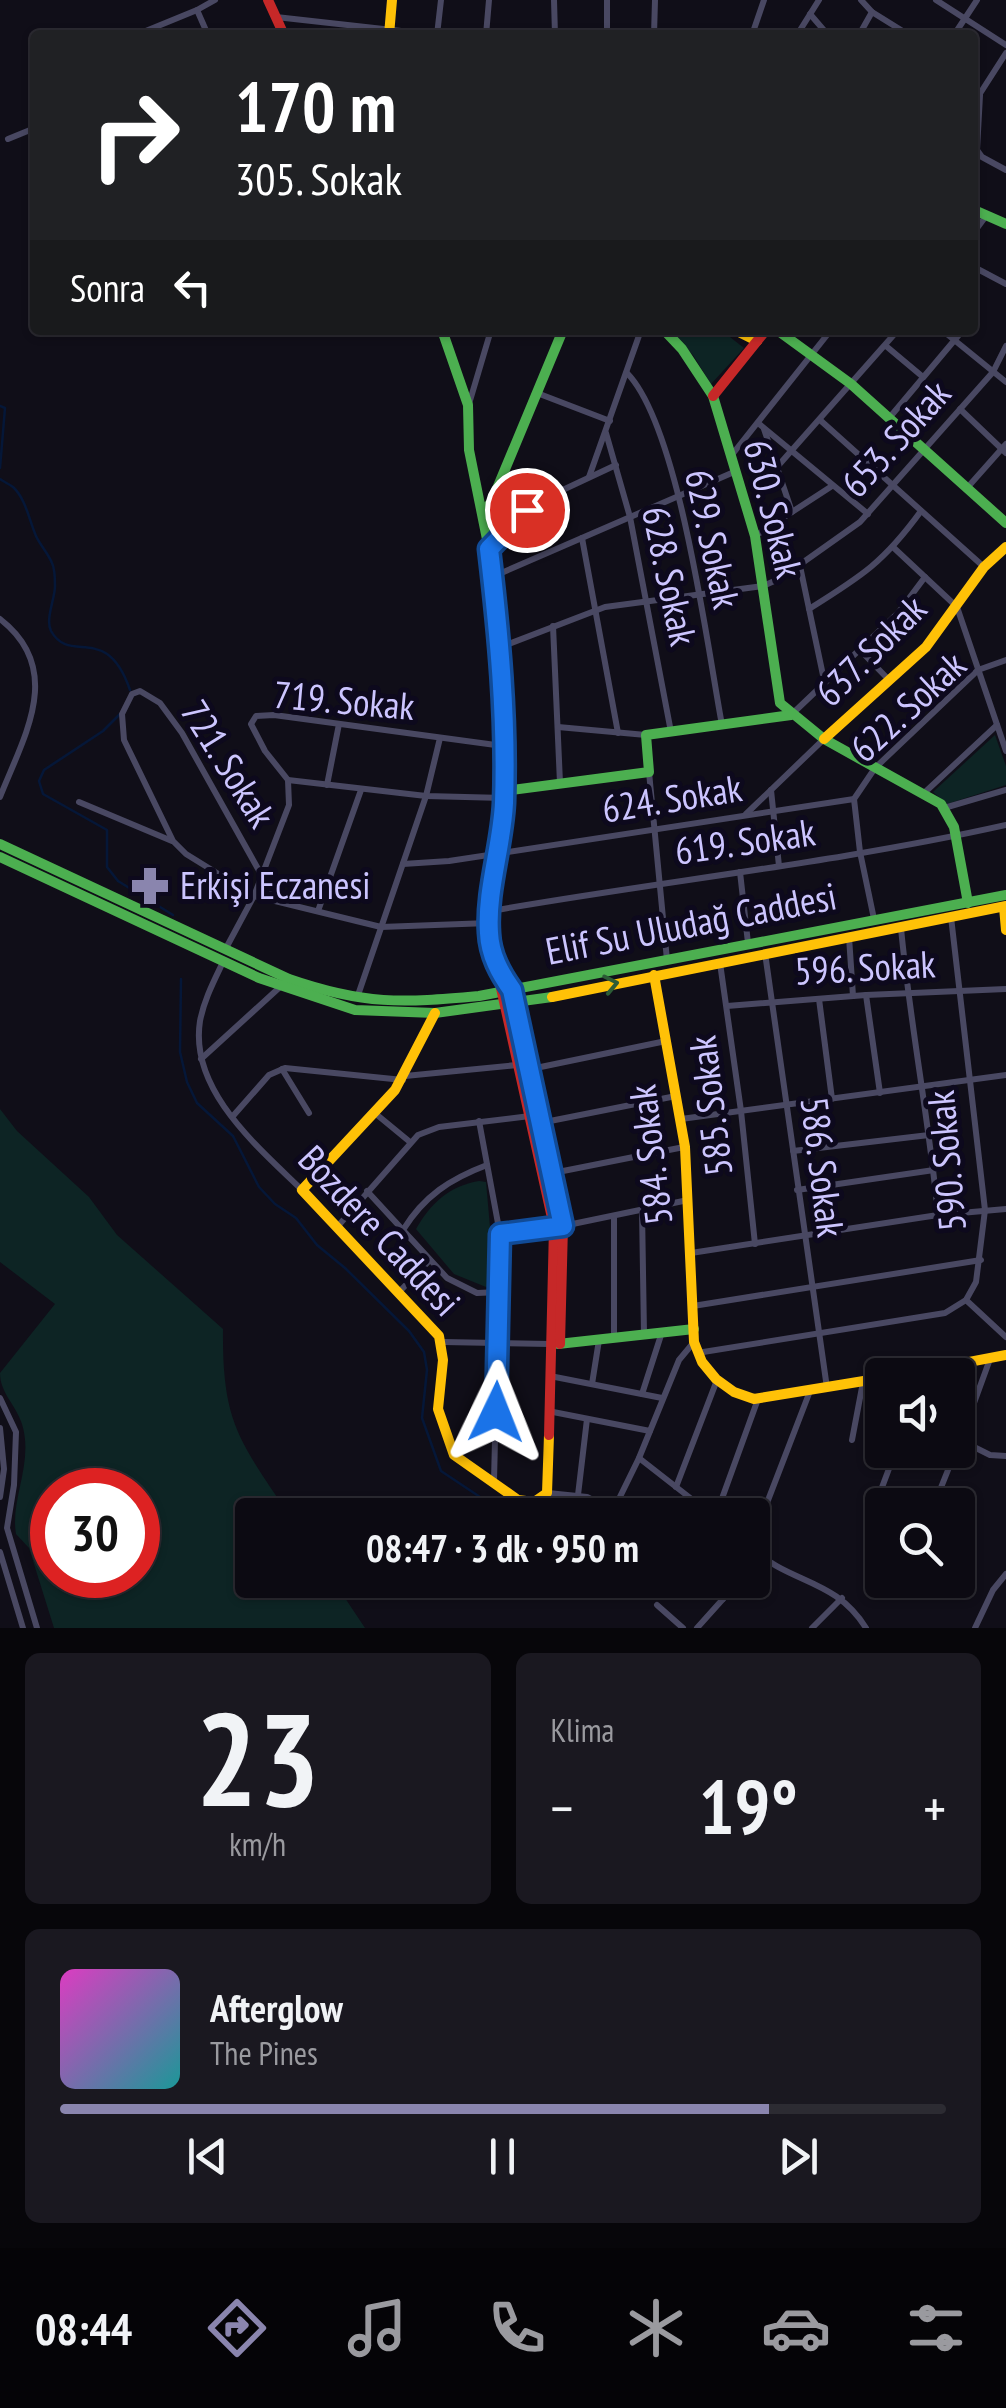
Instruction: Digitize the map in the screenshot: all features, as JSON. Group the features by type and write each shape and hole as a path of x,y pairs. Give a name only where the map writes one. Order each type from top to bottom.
{"street":[{"path":"148,30 215,0"},
{"path":"268,0 282,30"},
{"path":"390,30 392,0"},
{"path":"438,30 441,0"},
{"path":"486,30 489,0"},
{"path":"554,0 555,30"},
{"path":"607,0 607,30"},
{"path":"654,30 655,0"},
{"path":"754,30 764,0"},
{"path":"800,30 819,0"},
{"path":"861,0 901,30"},
{"path":"936,0 1006,44"},
{"path":"957,30 976,0"},
{"path":"197,10 206,30"},
{"path":"862,30 872,12"},
{"path":"810,14 824,30"},
{"path":"275,16 376,30"},
{"path":"978,98 1006,53"},
{"path":"978,122 980,96"},
{"path":"8,139 30,130"},
{"path":"978,150 982,157 1006,170"},
{"path":"978,211 1006,224"},
{"path":"978,226 986,216"},
{"path":"978,269 1006,284"},
{"path":"444,335 468,405"},
{"path":"489,335 468,405 468,450 489,549 501,647 504,795 490,940 507,991 517,1065 553,1173 558,1227 555,1344 546,1410 546,1493 588,1498"},
{"path":"482,511 491,503 558,335"},
{"path":"589,477 639,335"},
{"name":"630. Sokak","path":"668,335 713,396 755,536 780,703 791,715"},
{"path":"744,335 757,341"},
{"path":"713,396 762,335"},
{"path":"784,335 852,384 1006,522"},
{"path":"730,457 761,426 828,335"},
{"path":"777,467 894,335"},
{"path":"948,335 1006,382"},
{"path":"890,417 959,335"},
{"path":"886,346 924,377"},
{"name":"653. Sokak","path":"763,586 850,532 993,372 1006,346"},
{"name":"629. Sokak","path":"627,373 642,390 653,413 678,498 722,726"},
{"path":"535,393 610,421"},
{"path":"960,409 1004,449 967,488"},
{"path":"820,420 984,567"},
{"path":"761,426 868,514"},
{"path":"761,426 792,512"},
{"name":"628. Sokak","path":"606,433 630,517 672,732"},
{"path":"489,549 537,502 616,465"},
{"path":"492,578 734,472"},
{"path":"755,536 832,486"},
{"path":"809,609 869,571 894,548 922,510"},
{"path":"582,538 618,733"},
{"path":"894,548 957,608 1006,751"},
{"path":"1006,549 1006,559"},
{"name":"637. Sokak","path":"743,816 926,647 984,567 1006,549"},
{"path":"800,566 824,681"},
{"path":"558,728 646,735 791,715 898,613 925,577"},
{"path":"501,647 595,609 763,586"},
{"path":"0,619 26,650 36,690 23,747 0,797"},
{"path":"553,626 560,784"},
{"path":"859,649 889,680"},
{"name":"622. Sokak","path":"874,919 854,799 875,768 978,670 1006,660"},
{"name":"721. Sokak","path":"173,841 124,740 122,714 132,694 140,691 160,703 182,733 276,901"},
{"path":"791,715 824,739 944,808 956,836 968,903"},
{"name":"719. Sokak","path":"288,780 266,752 252,724 256,716 505,746"},
{"path":"327,785 339,724"},
{"path":"923,794 997,725"},
{"path":"646,735 667,960"},
{"path":"356,999 426,796 440,738"},
{"path":"201,1059 200,1021 224,956 264,874 289,805 288,780 426,796 504,795 649,772"},
{"path":"318,911 361,790"},
{"path":"771,790 780,866"},
{"path":"944,808 1006,790"},
{"name":"624. Sokak","path":"402,864 449,861 854,799"},
{"path":"78,802 173,841"},
{"name":"619. Sokak","path":"173,841 186,854 254,896 381,927 490,917 659,882 780,866 1006,825"},
{"name":"Elif Su Uludağ Caddesi","path":"0,844 280,987 356,1010 436,1013 509,1004 951,918 1005,903"},
{"name":"Elif Su Uludağ Caddesi","path":"0,857 224,956 303,985 356,999 411,1002 507,991 968,903 1005,903"},
{"path":"740,872 748,944"},
{"path":"1005,903 1006,930"},
{"name":"590. Sokak","path":"951,918 985,1210 981,1260 976,1282 966,1300"},
{"path":"900,928 924,1086 938,1215"},
{"path":"849,937 854,996"},
{"name":"586. Sokak","path":"765,952 826,1388"},
{"name":"585. Sokak","path":"720,962 741,1111 754,1244"},
{"name":"584. Sokak","path":"654,975 685,1147 695,1348"},
{"path":"201,1059 280,987"},
{"name":"596. Sokak","path":"727,1006 1006,989"},
{"path":"866,995 880,1093"},
{"path":"819,998 832,1099"},
{"path":"509,1004 530,1069 535,1121 558,1227"},
{"path":"302,1190 376,1114 404,1078 436,1013"},
{"path":"530,1069 666,1041"},
{"name":"Bozdere Caddesi","path":"201,1059 216,1094 233,1116 400,1291 442,1342 438,1408 454,1455 525,1502 534,1502 546,1493"},
{"path":"233,1116 269,1075 282,1069 301,1067 404,1078 517,1065"},
{"path":"282,1069 309,1113"},
{"path":"681,1119 1006,1075"},
{"path":"338,1226 410,1142 430,1130 479,1121 535,1121 676,1096"},
{"path":"376,1114 410,1142"},
{"path":"479,1121 500,1234 494,1481"},
{"path":"793,1151 929,1135"},
{"path":"553,1173 685,1147"},
{"path":"403,1230 436,1190 487,1164"},
{"path":"798,1190 934,1170"},
{"path":"367,1191 447,1278 468,1290 500,1292"},
{"path":"500,1234 558,1227 689,1200"},
{"path":"691,1252 938,1215 1006,1209"},
{"path":"642,1210 644,1334"},
{"path":"614,1216 614,1338"},
{"path":"693,1306 981,1260"},
{"path":"400,1291 429,1261"},
{"path":"619,1498 679,1360 695,1348 819,1335 945,1313 966,1300 1006,1337"},
{"path":"442,1342 555,1344 694,1329"},
{"path":"642,1394 662,1332"},
{"path":"592,1384 599,1340"},
{"path":"695,1348 718,1380 742,1396 758,1399 863,1382 852,1440"},
{"path":"975,1362 1006,1355"},
{"path":"975,1400 990,1359"},
{"path":"548,1376 662,1398"},
{"path":"676,1486 718,1380"},
{"path":"770,1498 810,1392"},
{"path":"0,1398 16,1432 7,1528 37,1628"},
{"path":"720,1498 758,1399"},
{"path":"546,1410 650,1431"},
{"path":"578,1494 587,1418"},
{"path":"0,1428 4,1457 0,1497"},
{"path":"975,1450 1006,1456"},
{"path":"639,1458 692,1498"},
{"path":"0,1552 23,1628"},
{"path":"770,1561 842,1598 866,1628"},
{"path":"975,1628 993,1590 1006,1574"},
{"path":"10,1586 23,1582"},
{"path":"812,1628 842,1598"},
{"path":"697,1628 723,1599"},
{"path":"658,1605 683,1628"}],"green space":[{"path":"674,335 727,335 744,348 711,384 693,355"},
{"path":"995,735 1006,766 1006,785 947,804 933,792"},
{"path":"0,1109 17,1131 89,1197 117,1235 223,1329 230,1409 246,1448 277,1498 235,1498 235,1598 345,1598 365,1628 54,1628 45,1598 160,1598 160,1468 30,1468 30,1551 16,1534 25,1438 0,1373 55,1304 0,1262"},
{"path":"486,1182 495,1283 486,1287 454,1274 416,1229 441,1198 458,1187"}],"waterway":[{"path":"0,406 5,408 0,468"},
{"path":"0,479 21,497 36,536 53,565 51,631 68,645 100,650 110,657 121,669 130,690"},
{"path":"120,714 103,731 44,770 39,781 43,794 107,830 107,867 118,881 173,915"},
{"path":"181,979 180,1052 197,1103 233,1136 259,1187 296,1218 317,1245 409,1331 424,1352 427,1370 422,1418 441,1471 482,1498"}],"traffic: fast":[{"path":"978,212 1006,224"},
{"path":"444,335 468,405 469,450 489,549 501,647 504,798 500,835"},
{"path":"482,511 491,503 561,335"},
{"path":"669,335 713,396 755,536 780,703 824,739 941,804 954,827 968,903"},
{"path":"784,335 851,384 1006,523"},
{"path":"504,791 649,772 646,735 791,715"},
{"path":"0,844 289,979 340,994 383,1000 479,996 1006,895"},
{"path":"0,857 259,978 355,1010 435,1013 552,997"},
{"path":"558,1344 694,1329"}],"traffic: slow":[{"path":"389,30 392,0"},
{"path":"745,335 757,341"},
{"path":"824,739 926,647 984,567 1006,547"},
{"path":"552,997 1006,906"},
{"path":"1004,907 1006,930"},
{"path":"654,975 685,1147 694,1342 702,1362 734,1392 754,1399 865,1381"},
{"path":"435,1013 395,1090 302,1190 439,1336 443,1360 438,1409 454,1455 518,1500 534,1502 547,1493 549,1435"},
{"path":"975,1361 1006,1355"}],"traffic: jam":[{"path":"268,0 282,30"},
{"path":"713,396 762,335"},
{"path":"500,835 489,934 554,1227 549,1435"},
{"path":"500,972 512,989 563,1226 560,1344"}],"place":[{"name":"Erkişi Eczanesi","path":"150,886"}],"route":[{"path":"496,1412 500,1234 563,1226 512,990 499,971 489,934 503,811 505,746 501,647 489,549 527,510"}]}
